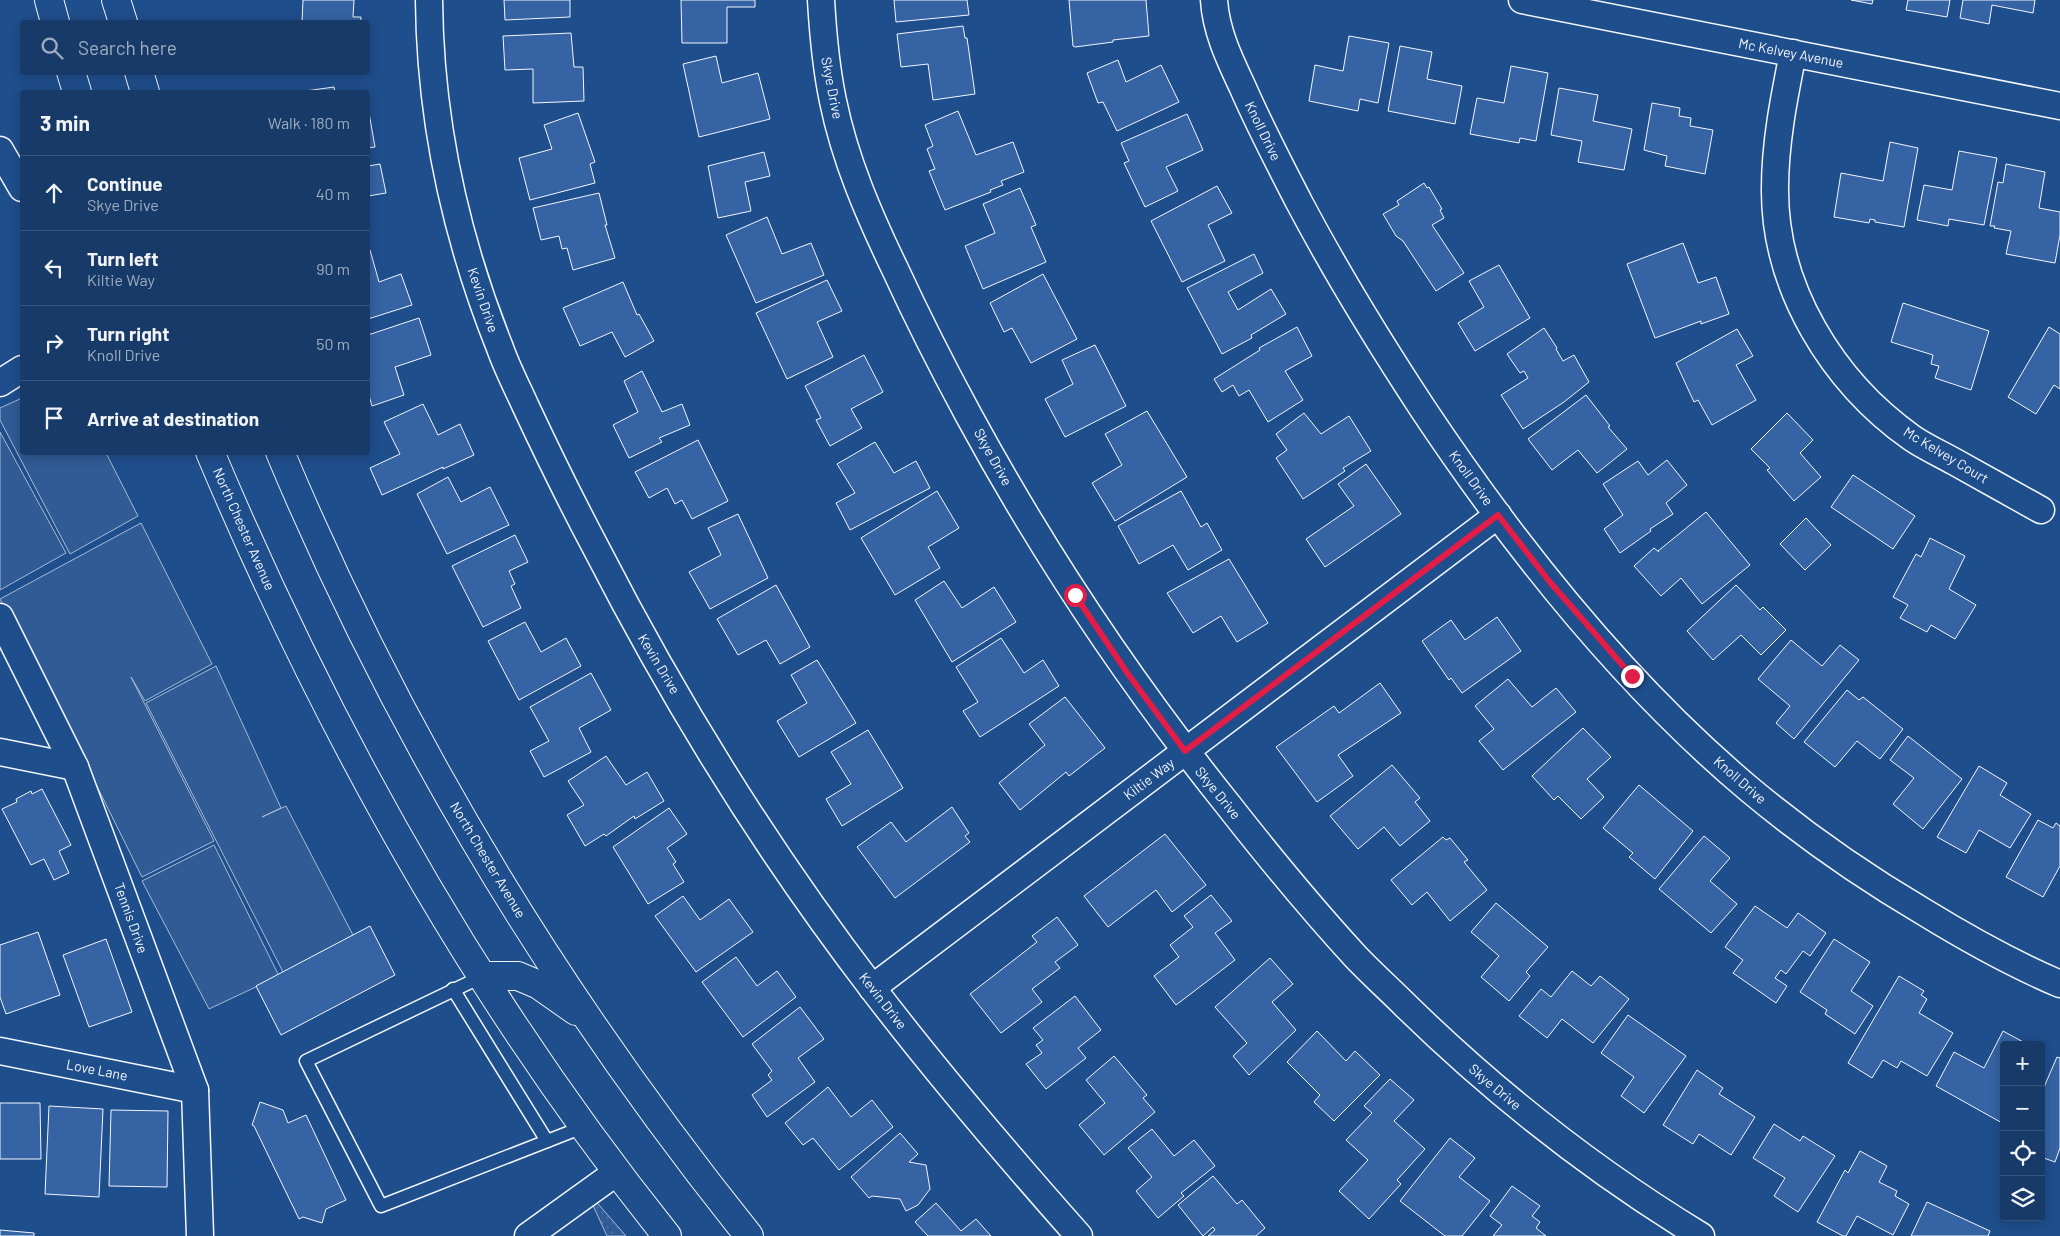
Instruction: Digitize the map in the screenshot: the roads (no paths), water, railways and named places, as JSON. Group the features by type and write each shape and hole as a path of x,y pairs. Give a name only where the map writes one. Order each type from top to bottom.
{"main road":[{"path":"49,0 54,20"},
{"path":"116,0 122,20"},
{"path":"72,75 77,90"},
{"path":"140,75 144,90"},
{"name":"North Chester Avenue","path":"211,455 242,528 289,629 348,745 437,903 583,1127 667,1236"},
{"name":"North Chester Avenue","path":"281,455 300,502 351,609 405,715 492,870 556,970 662,1124 749,1236"},
{"path":"483,976 518,976 539,985 591,1022"}],"street":[{"name":"Kevin Drive","path":"429,0 429,32 438,118 454,202 472,269 500,350 558,476 634,622 717,763 808,899 872,988 950,1087 1078,1236"},
{"name":"Skye Drive","path":"821,0 825,52 833,103 853,173 872,221 932,347 1000,473 1075,595 1128,674 1185,751 1284,875 1358,958 1444,1042 1511,1101 1582,1157 1655,1208 1700,1236"},
{"name":"Knoll Drive","path":"1214,0 1223,44 1263,132 1320,241 1382,347 1450,449 1549,581 1632,676 1697,742 1748,788 1802,831 1878,885 1966,938 2060,984"},
{"name":"Mc Kelvey Avenue","path":"1522,0 2060,106"},
{"name":"Mc Kelvey Court","path":"1793,54 1776,141 1774,190 1780,240 1794,287 1814,332 1842,372 1868,401 1913,439 2041,510"},
{"path":"0,150 20,185"},
{"path":"0,383 20,370"},
{"name":"Kiltie Way","path":"872,988 1498,515"},
{"name":"Tennis Drive","path":"0,617 75,767 195,1090 200,1236"},
{"path":"0,752 75,767"},
{"name":"Love Lane","path":"0,1051 195,1090"},
{"path":"528,1236 616,1172"}],"lane":[{"path":"483,976 306,1061 381,1206 583,1127"},
{"path":"453,989 547,1141"}]}
